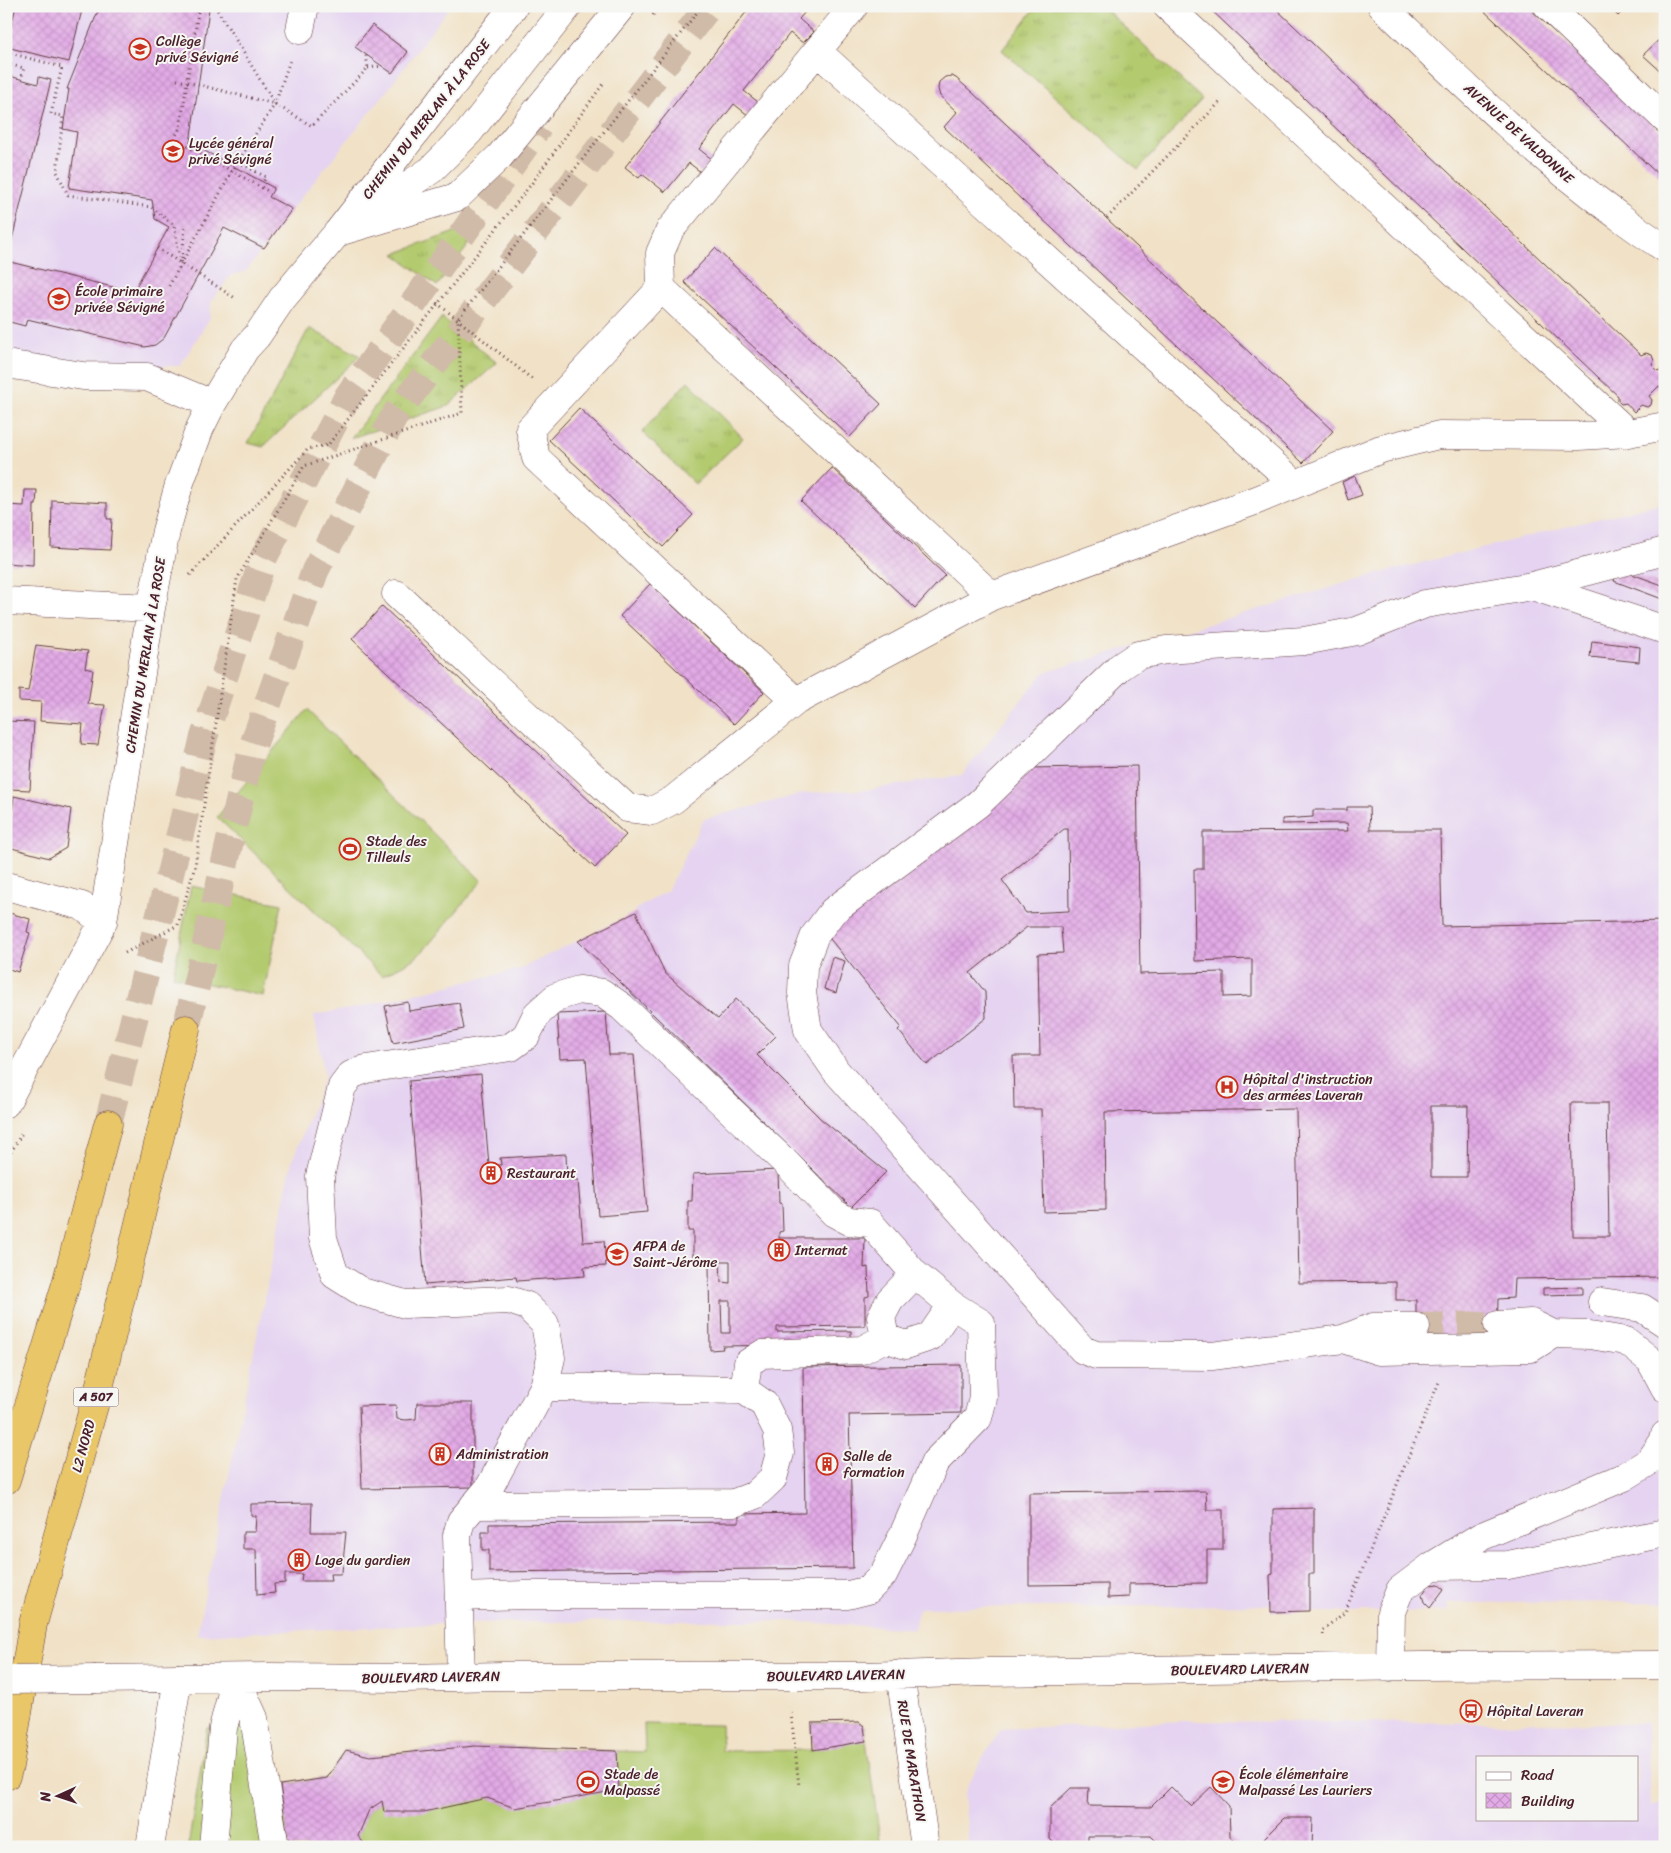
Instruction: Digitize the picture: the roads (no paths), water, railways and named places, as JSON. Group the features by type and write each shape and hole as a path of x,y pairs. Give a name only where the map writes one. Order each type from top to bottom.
{"highway":[{"name":"L2 NORD","path":"7,1774 33,1624 100,1384 186,1029"},
{"path":"6,1480 66,1284 108,1124"}],"street":[{"name":"CHEMIN DU MERLAN À LA ROSE","path":"6,1102 103,922 153,596 166,531 179,485 200,428 212,404 246,349 282,298 338,232 514,6"},
{"path":"338,232 438,164 469,132 568,6"},
{"name":"CHEMIN DU MERLAN À LA ROSE","path":"338,232 458,197 500,156 622,6"},
{"path":"796,701 536,458 530,428 661,288 660,253 670,230 854,6"},
{"path":"1167,6 1628,433"},
{"name":"AVENUE DE VALDONNE","path":"1382,6 1507,126 1578,186 1665,248"},
{"path":"1548,6 1665,120"},
{"path":"817,51 1296,484"},
{"path":"661,288 992,596"},
{"path":"6,364 83,376 147,377 212,404"},
{"path":"396,594 627,808 652,811 673,800 796,701 992,596 1248,503 1381,449 1440,435 1579,436 1628,433 1665,426"},
{"path":"1416,1327 1373,1327 1343,1339 1212,1356 1096,1356 1083,1350 836,1071 808,1030 802,993 803,966 815,935 833,911 978,804 1120,667 1138,655 1166,650 1304,641 1348,633 1426,604 1532,586 1665,550"},
{"path":"1532,586 1665,630"},
{"path":"6,600 153,596"},
{"path":"6,886 82,906 103,922"},
{"path":"459,1597 848,1594 868,1590 883,1575 936,1462 978,1418 983,1398 981,1323 952,1305 914,1274 870,1223 849,1221 834,1213 787,1164 622,1007 602,992 579,990 556,997 537,1014 526,1036 511,1047 366,1069 351,1075 342,1087 320,1176 322,1238 335,1275 362,1292 405,1304 509,1300 527,1306 545,1324 550,1358 544,1386 521,1432 489,1488 460,1521 457,1535 460,1677"},
{"path":"885,1338 881,1317 890,1300 914,1274"},
{"path":"1602,1302 1642,1308 1665,1324"},
{"path":"744,1390 748,1363 762,1354 862,1350 885,1338 906,1345 930,1337 952,1305"},
{"path":"1498,1325 1531,1323 1553,1334 1590,1335 1626,1341 1650,1360 1665,1388"},
{"path":"1343,1339 1379,1351 1452,1350 1531,1348 1553,1334"},
{"path":"474,1504 734,1503 755,1495 773,1478 780,1452 777,1430 764,1404 744,1390 544,1386"},
{"path":"1390,1667 1391,1612 1400,1590 1432,1566 1480,1537 1624,1477 1650,1461 1663,1442 1665,1435"},
{"path":"1432,1566 1508,1565 1662,1531"},
{"name":"BOULEVARD LAVERAN","path":"6,1680 900,1674 1665,1665"},
{"name":"RUE DE MARATHON","path":"900,1674 925,1847"},
{"path":"150,1847 178,1678"},
{"path":"213,1847 223,1728 236,1678"},
{"path":"236,1678 254,1718 275,1847"}],"tunnel":[{"path":"186,1029 251,751 315,571 395,415 709,6"},
{"path":"108,1124 204,737 264,557 348,396 539,126"},
{"path":"1416,1327 1498,1325"}],"place":[{"name":"Collège privé Sévigné","path":"140,49"},
{"name":"Lycée général privé Sévigné","path":"173,151"},
{"name":"École primaire privée Sévigné","path":"59,299"},
{"name":"Stade des Tilleuls","path":"350,849"},
{"name":"Hôpital d'instruction des armées Laveran","path":"1227,1087"},
{"name":"Restaurant","path":"491,1173"},
{"name":"Internat","path":"779,1250"},
{"name":"AFPA de Saint-Jérôme","path":"617,1254"},
{"name":"Administration","path":"440,1454"},
{"name":"Salle de formation","path":"827,1464"},
{"name":"Loge du gardien","path":"299,1560"},
{"name":"Hôpital Laveran","path":"1471,1711"},
{"name":"Stade de Malpassé","path":"588,1782"},
{"name":"École élémentaire Malpassé Les Lauriers","path":"1223,1782"}]}
